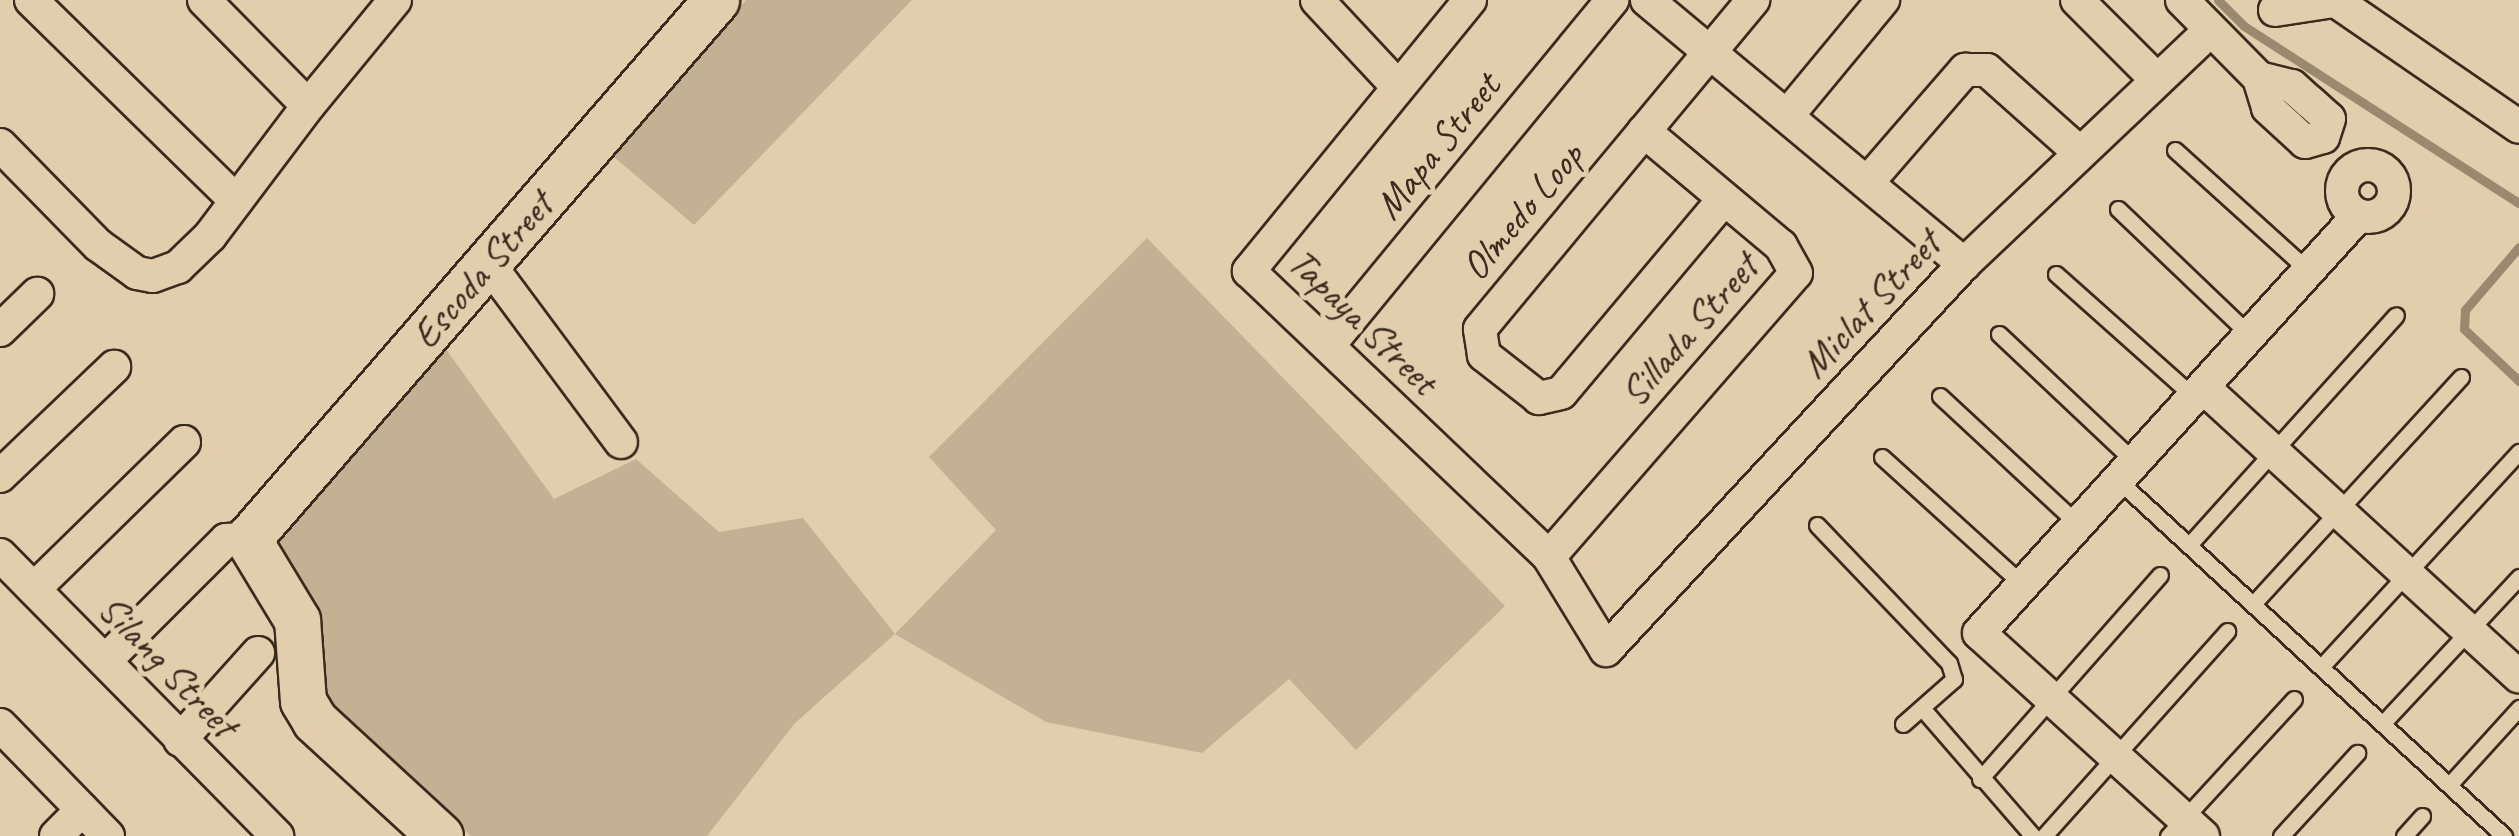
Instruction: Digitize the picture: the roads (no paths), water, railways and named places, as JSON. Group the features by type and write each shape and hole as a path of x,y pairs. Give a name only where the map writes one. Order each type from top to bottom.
{"street":[{"path":"31,0 236,202"},
{"path":"204,0 308,106"},
{"name":"Escoda Street","path":"248,539 716,0"},
{"name":"Tapaya Street","path":"1470,0 1249,271 1549,556 1606,650"},
{"name":"Mapa Street","path":"1328,346 1612,0"},
{"path":"1647,0 1964,264"},
{"name":"Olmedo Loop","path":"1724,198 1561,393 1539,398 1484,355 1480,329 1753,0"},
{"path":"1787,116 1883,0"},
{"path":"2078,0 2157,80"},
{"path":"2182,0 2259,78 2268,108 2287,126 2305,142 2323,137 2354,169 2379,166 2392,177 2396,193 2389,209 2374,217 2358,216 1979,633 2115,756 2185,830"},
{"path":"2275,10 2338,0 2519,127"},
{"path":"1325,3 1398,87"},
{"path":"0,145 98,244 137,273 154,276 178,267 236,202 385,4"},
{"name":"Miclat Street","path":"1606,650 1964,264 2211,30"},
{"path":"1867,183 1965,70 1987,70 2079,152"},
{"name":"Sillada Street","path":"1549,556 1796,274 1781,246 1644,131"},
{"path":"488,263 621,442"},
{"path":"0,330 37,294"},
{"path":"0,476 114,367"},
{"path":"2200,393 2274,452 2519,677"},
{"path":"34,589 184,442"},
{"path":"105,662 226,540 248,539 297,620 299,677 309,711 440,836"},
{"name":"Silang Street","path":"0,555 277,836"},
{"path":"180,740 258,653"},
{"path":"6,744 108,836"},
{"path":"56,836 82,810"}],"lane":[{"path":"2174,150 2308,270"},
{"path":"2118,208 2251,336"},
{"path":"2056,274 2200,393"},
{"path":"2189,545 2396,315"},
{"path":"1998,334 2127,472 2189,545 2504,836"},
{"path":"2254,604 2461,377"},
{"path":"1940,396 2079,524"},
{"path":"2322,666 2519,452"},
{"path":"1882,457 2023,585"},
{"path":"1817,524 1949,664 1954,680 1903,724"},
{"path":"1980,779 2160,575"},
{"path":"2383,723 2519,577"},
{"path":"2044,836 2226,632"},
{"path":"2185,830 2294,699"},
{"path":"1922,708 2033,836"},
{"path":"2450,784 2519,708"},
{"path":"2281,836 2357,753"},
{"path":"2404,836 2422,816"}],"waterway":[{"path":"2218,0 2244,26 2519,203"},
{"path":"2519,247 2465,310 2464,329 2519,381"}]}
